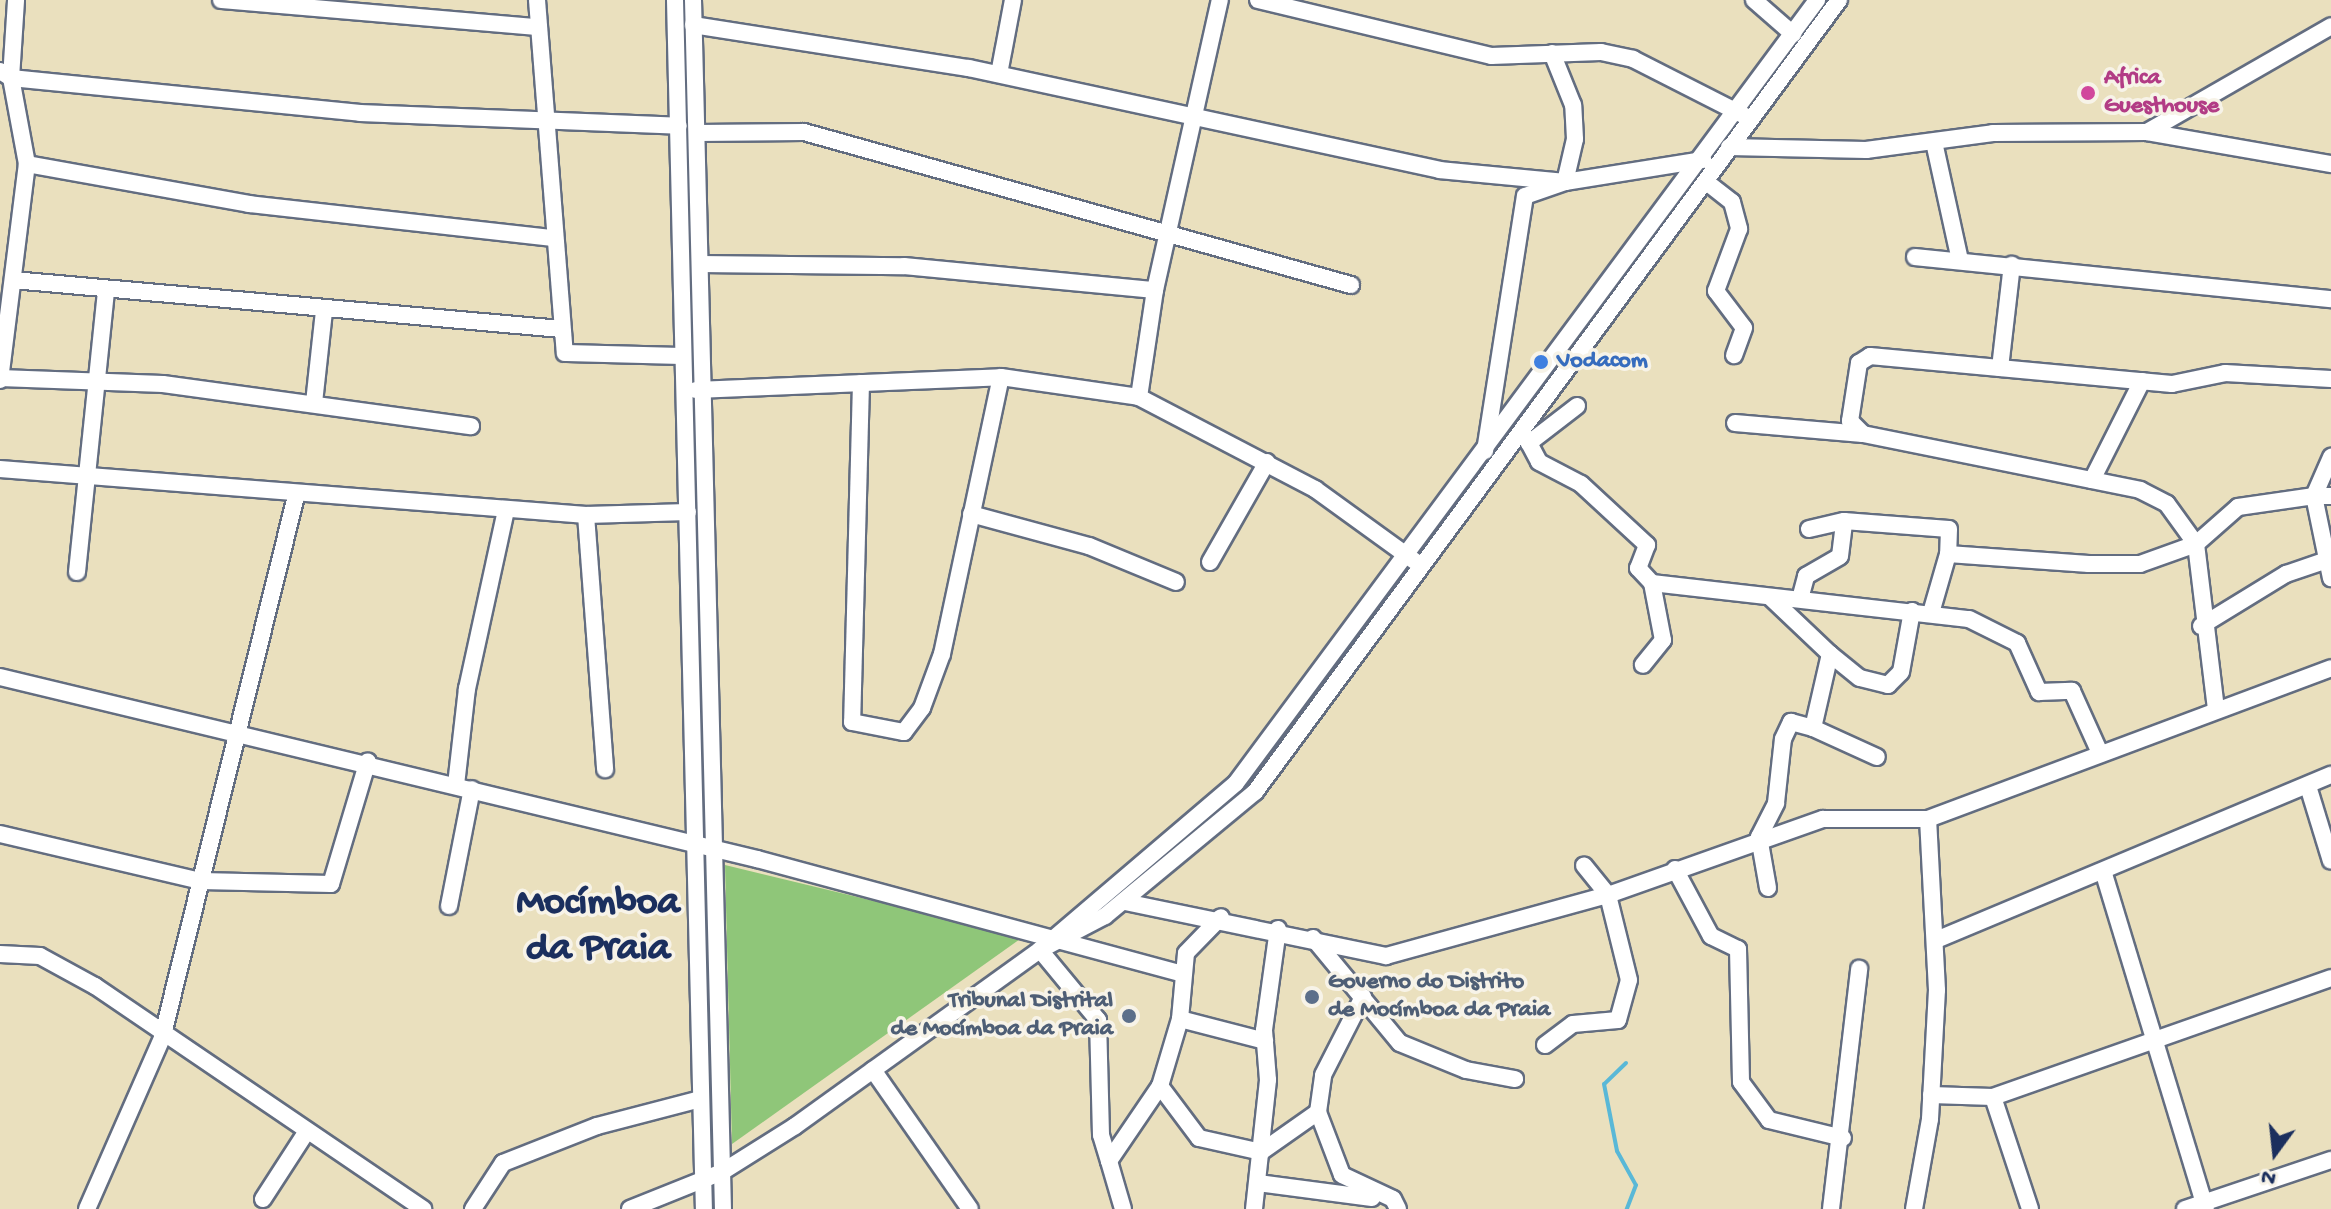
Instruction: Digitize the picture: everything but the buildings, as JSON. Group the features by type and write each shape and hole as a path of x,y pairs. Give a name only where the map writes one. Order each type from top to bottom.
{"street":[{"path":"16,0 6,27 7,111 27,164 13,280 4,324 0,379 163,384 471,426"},
{"path":"221,0 538,27"},
{"path":"537,0 561,329 573,358 683,356"},
{"path":"675,0 693,635 693,844 704,1209"},
{"path":"693,0 714,634 723,1209"},
{"path":"999,74 1013,0"},
{"path":"1139,397 1155,290 1220,0"},
{"path":"1258,0 1491,56 1552,53 1633,59 1754,120"},
{"path":"1754,0 1793,34"},
{"path":"1040,950 1052,933 1236,783 1703,160 1817,0"},
{"path":"630,1209 722,1172 873,1070 1040,950 1071,940 1125,902 1255,792 1709,184 1839,0"},
{"path":"693,25 999,74 1439,170 1565,182"},
{"path":"2147,132 2331,26"},
{"path":"1552,53 1573,105 1565,182"},
{"path":"5,75 360,113 679,126"},
{"path":"698,133 804,132 1170,231 1351,285"},
{"path":"1717,141 1734,149 1934,142 1993,133 2147,132 2331,164"},
{"path":"1934,142 1960,260"},
{"path":"1485,451 1525,196 1565,182 1703,160"},
{"path":"27,164 249,204 554,238"},
{"path":"1709,184 1732,202 1739,229 1716,291 1744,328 1734,355"},
{"path":"1915,257 2331,299"},
{"path":"700,264 904,266 1155,290"},
{"path":"2000,368 2012,265"},
{"path":"13,280 324,311 561,329"},
{"path":"77,572 90,478 92,383 106,289"},
{"path":"314,403 324,311"},
{"path":"1863,434 1850,421 1865,358 2142,381 2225,373 2331,379"},
{"path":"684,390 1001,377 1139,397 1267,462 1423,568"},
{"path":"861,383 852,714 858,729 904,732 922,708 971,514 1001,377"},
{"path":"2092,480 2142,381"},
{"path":"1577,406 1529,443 1539,462 1581,484 1647,545 1638,568 1652,583 1663,640 1643,665"},
{"path":"1735,423 1863,434 2092,480 2167,504 2196,544 2201,626 2216,710"},
{"path":"2331,457 2323,496 2331,578"},
{"path":"1210,562 1267,462"},
{"path":"0,469 296,496 586,515 688,512"},
{"path":"87,1209 162,1038 296,496"},
{"path":"1948,554 2140,564 2196,544 2238,507 2323,496"},
{"path":"449,906 464,787 467,689 506,510"},
{"path":"971,514 1089,546 1176,582"},
{"path":"586,515 605,769"},
{"path":"1809,529 1844,521 1949,529 1948,554 1931,613"},
{"path":"1800,599 1806,576 1840,556 1844,521"},
{"path":"2201,626 2286,574 2327,560"},
{"path":"1652,583 1969,619 2017,643 2039,692 2072,691 2100,753"},
{"path":"1771,598 1860,678 1888,685 1901,672 1912,611"},
{"path":"693,635 714,634"},
{"path":"1813,728 1830,654"},
{"path":"1125,902 1311,935 1386,956 1414,952 1608,895 1759,837 1823,819 1928,819 2331,668"},
{"path":"0,677 368,761 1052,933 1144,969 1180,973"},
{"path":"1768,888 1759,837 1776,803 1787,730 1791,722 1813,728 1877,757"},
{"path":"0,834 201,881 331,884 368,761"},
{"path":"1936,940 2104,874 2331,775"},
{"path":"2308,786 2331,861"},
{"path":"1914,1209 1931,1095 1936,940 1928,819"},
{"path":"1545,1045 1573,1024 1618,1020 1629,980 1608,895 1584,865"},
{"path":"1675,869 1711,936 1738,949 1741,1082 1769,1120 1843,1138"},
{"path":"2104,874 2205,1206"},
{"path":"1109,1161 1160,1086 1180,1019 1180,973 1202,929 1221,917"},
{"path":"1254,1209 1261,1152 1265,1041 1278,929"},
{"path":"1311,935 1411,1051 1515,1079"},
{"path":"1040,950 1098,1020 1101,1135 1123,1209"},
{"path":"0,954 56,963 305,1134 423,1209"},
{"path":"1831,1209 1843,1138 1859,969"},
{"path":"1931,1095 1993,1097 2152,1037 2331,978"},
{"path":"1363,997 1323,1075 1318,1112 1342,1175 1361,1190 1396,1204"},
{"path":"1180,1019 1265,1041"},
{"path":"873,1070 970,1209"},
{"path":"1160,1086 1199,1138 1261,1152 1318,1112"},
{"path":"1993,1097 2030,1209"},
{"path":"473,1209 503,1163 597,1126 701,1099"},
{"path":"263,1199 305,1134"},
{"path":"2185,1209 2205,1206 2331,1160"},
{"path":"1258,1183 1396,1204"}],"green space":[{"path":"725,865 1023,937 732,1144"}],"waterway":[{"path":"1626,1063 1604,1084 1617,1151 1636,1185 1627,1209"}],"place":[{"name":"Africa Guesthouse","path":"2088,93"},
{"name":"Vodacom","path":"1541,362"},
{"name":"Governo do Distrito de Mocímboa da Praia","path":"1312,997"},
{"name":"Tribunal Distrital de Mocímboa da Praia","path":"1129,1016"}],"district":[{"name":"Mocímboa da Praia","path":"598,927"}]}
